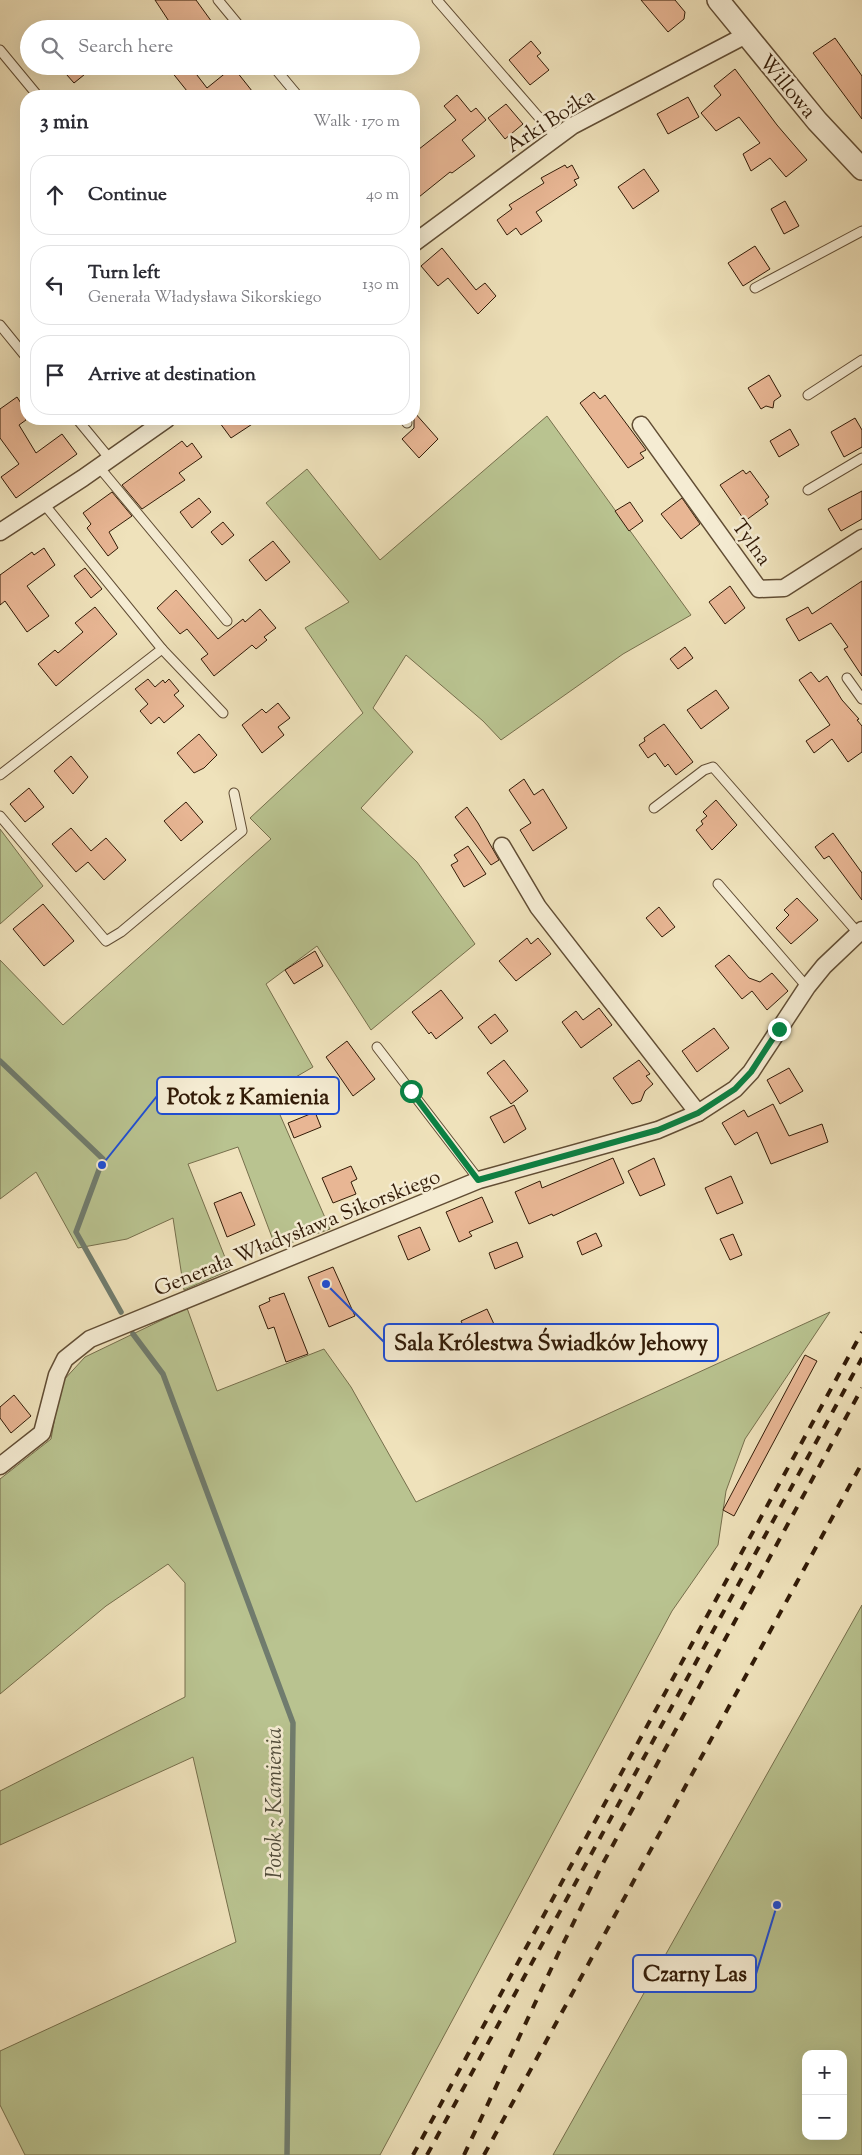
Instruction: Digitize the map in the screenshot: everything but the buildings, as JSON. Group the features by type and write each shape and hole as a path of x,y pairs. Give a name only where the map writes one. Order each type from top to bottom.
{"street":[{"name":"Willowa","path":"718,0 811,114 860,165"},
{"name":"Arki Bożka","path":"420,236 572,126 746,35"},
{"path":"0,532 105,463 159,425"},
{"name":"Tylna","path":"641,425 759,589 784,588 862,538"},
{"path":"502,846 538,907 698,1113"},
{"name":"Generała Władysława Sikorskiego","path":"0,1466 42,1433 57,1375 66,1359 90,1339 478,1180 658,1130 698,1113 735,1089 751,1072 806,987 824,966 860,932"}],"lane":[{"path":"218,0 235,20"},
{"path":"437,0 556,137"},
{"path":"0,50 20,74"},
{"path":"21,75 33,90"},
{"path":"280,75 293,90"},
{"path":"756,288 862,231"},
{"path":"0,325 20,350"},
{"path":"808,395 862,360"},
{"path":"81,425 105,463 227,620"},
{"path":"808,490 862,458"},
{"path":"44,504 162,649 223,713"},
{"path":"0,775 162,649"},
{"path":"847,678 862,699"},
{"path":"654,808 704,770 713,767 860,932"},
{"path":"0,816 106,941 121,932 242,831 234,793"},
{"path":"718,884 806,987"},
{"path":"377,1047 478,1180"}],"green space":[{"path":"547,416 691,615 623,654 501,740 483,721 406,655 373,708 413,752 361,808 417,862 475,944 371,1030 317,946 266,984 313,1067 270,1092 330,1229 276,1248 238,1147 188,1164 230,1270 184,1290 173,1218 127,1239 78,1248 36,1172 0,1199 0,960 63,1025 271,839 250,818 363,713 305,628 349,602 266,503 307,469 380,560"},
{"path":"0,829 43,886 0,924"},
{"path":"187,1308 217,1391 324,1349 351,1387 416,1502 830,1312 745,1439 726,1491 718,1545 672,1611 380,2155 25,2155 0,2105 0,2051 236,1942 193,1757 0,1845 0,1791 185,1697 185,1583 168,1564 106,1606 0,1694 0,1479 51,1439 61,1383 85,1357"},
{"path":"862,1605 862,2155 553,2155"}],"waterway":[{"name":"Potok z Kamienia","path":"0,1061 103,1159 76,1232 121,1312"},
{"name":"Potok z Kamienia","path":"133,1334 163,1374 293,1723 287,2155"}],"railway":[{"path":"413,2155 862,1332"},
{"path":"427,2155 862,1358"},
{"path":"464,2155 602,1865 862,1388"},
{"path":"484,2155 862,1463"}],"place":[{"name":"Potok z Kamienia","path":"102,1165"},
{"name":"Sala Królestwa Świadków Jehowy","path":"326,1284"},
{"name":"Czarny Las","path":"777,1905"}],"route":[{"path":"411,1091 478,1180 658,1130 698,1113 735,1089 751,1072 779,1029"}]}
